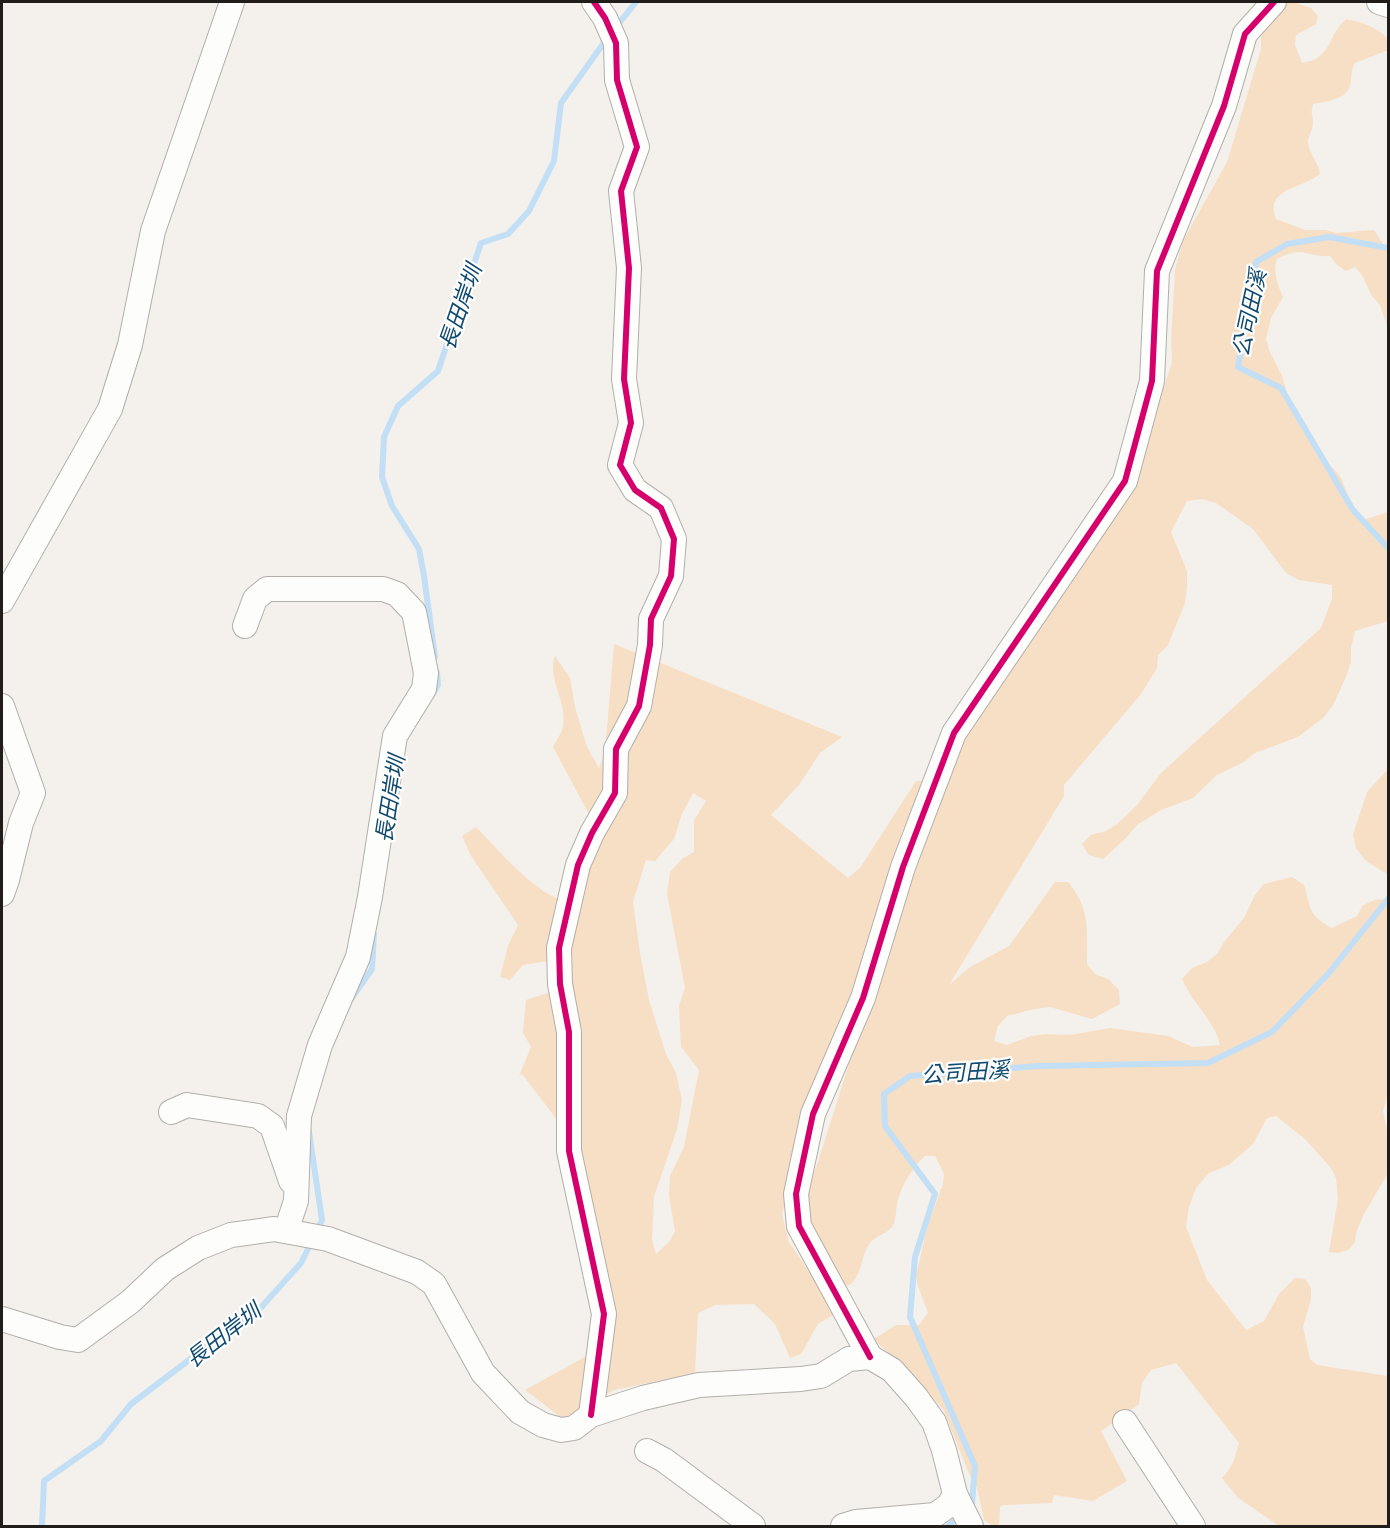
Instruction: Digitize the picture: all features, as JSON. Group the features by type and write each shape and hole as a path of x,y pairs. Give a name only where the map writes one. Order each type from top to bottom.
{"street":[{"path":"2,601 110,409 130,345 153,231 232,2"},
{"path":"591,1415 604,1314 569,1151 569,1032 560,984 559,948 578,865 592,833 615,793 616,748 639,706 650,645 651,619 671,576 674,539 661,508 635,490 620,465 631,423 624,379 629,268 621,191 637,147 617,80 616,43 605,18 594,2"},
{"path":"971,1527 956,1496 934,1422 892,1370 870,1357 799,1226 796,1194 813,1114 863,998 903,867 954,733 1125,481 1152,381 1157,271 1224,106 1245,34 1274,2"},
{"path":"1379,2 1389,5"},
{"path":"245,626 255,599 267,589 383,589 397,594 414,612 426,673 424,689 394,736 370,897 358,957 320,1045 299,1116 296,1201 292,1232"},
{"path":"2,706 33,793 21,823 2,894"},
{"path":"171,1112 187,1105 258,1116 272,1126 294,1188 296,1201"},
{"path":"2,1319 60,1337 78,1340 130,1302 165,1269 198,1248 231,1235 274,1229 328,1239 417,1272 434,1284 483,1373 520,1412 543,1425 561,1430 574,1428 591,1415 643,1398 699,1385 821,1376 849,1359 870,1357"},
{"path":"1125,1422 1193,1527"},
{"path":"647,1450 664,1460 753,1527"},
{"path":"843,1527 856,1522 935,1515 956,1496"}],"shaded area":[{"path":"1293,2 1311,8 1318,16 1316,24 1296,35 1295,45 1302,63 1312,61 1324,52 1346,19 1369,26 1388,39 1388,50 1355,63 1349,87 1342,96 1313,104 1313,126 1308,142 1320,174 1280,195 1275,201 1274,209 1276,219 1305,230 1325,230 1336,233 1374,230 1388,252 1388,329 1380,305 1355,267 1346,271 1330,256 1294,252 1277,259 1276,278 1283,297 1271,318 1266,339 1282,376 1293,412 1317,455 1341,478 1357,513 1366,519 1388,512 1388,621 1355,631 1351,662 1346,677 1333,705 1323,718 1298,737 1255,753 1244,762 1217,775 1193,798 1161,810 1137,825 1103,859 1089,855 1082,844 1091,835 1106,831 1117,824 1138,804 1161,773 1321,628 1332,599 1332,585 1299,580 1286,573 1253,529 1216,503 1202,499 1187,501 1171,532 1187,571 1185,603 1168,645 1158,655 1157,668 1141,694 1064,785 1064,796 949,985 970,967 1009,946 1055,882 1068,882 1084,911 1087,931 1087,964 1095,974 1108,979 1119,990 1120,1004 1092,1019 1050,1007 1007,1016 998,1026 994,1041 1007,1045 1031,1036 1070,1035 1110,1028 1168,1036 1193,1047 1220,1045 1213,1028 1182,979 1192,968 1207,962 1217,954 1244,918 1255,895 1264,884 1292,877 1304,885 1314,915 1332,928 1357,916 1363,905 1375,900 1388,899 1388,1094 1383,1111 1388,1135 1388,1173 1364,1214 1356,1233 1355,1242 1348,1250 1338,1253 1329,1252 1338,1199 1336,1178 1331,1168 1305,1139 1276,1116 1267,1118 1253,1144 1229,1165 1209,1173 1196,1188 1189,1207 1186,1227 1207,1280 1246,1330 1264,1321 1279,1294 1295,1278 1305,1279 1311,1288 1311,1299 1303,1327 1310,1359 1317,1365 1388,1376 1388,1526 1279,1526 1237,1497 1222,1478 1231,1466 1239,1443 1176,1363 1151,1370 1142,1383 1139,1404 1101,1431 1127,1481 1093,1501 1054,1495 1052,1503 1003,1505 1000,1507 999,1526 993,1526 984,1520 977,1487 970,1476 943,1409 874,1339 896,1325 919,1325 928,1313 916,1276 927,1228 943,1184 944,1174 935,1156 925,1156 911,1172 899,1197 895,1221 887,1232 870,1243 858,1274 850,1285 838,1286 802,1212 901,901 952,753 1131,482 1172,363 1175,270 1183,241 1227,162 1261,49 1261,29 1282,4"},
{"path":"614,644 842,737 820,753 799,785 771,815 848,878 860,868 916,781 927,781 903,829 865,969 801,1136 782,1214 789,1242 835,1314 818,1324 801,1354 790,1358 775,1324 754,1304 715,1305 698,1313 695,1373 614,1390 563,1419 525,1390 592,1353 596,1328 562,1126 522,1074 519,1076 531,1047 523,1033 526,1000 550,992 548,961 523,965 510,980 500,977 508,946 518,925 471,856 462,836 476,827 528,879 552,896 563,900 591,818 553,747 562,730 564,720 553,674 555,656 570,678 575,707 587,747 599,768 605,753","holes":["693,793 706,801 694,820 694,852 682,859 670,872 667,894 685,988 679,1006 681,1047 699,1070 684,1147 670,1176 669,1195 675,1231 670,1241 656,1254 652,1240 654,1197 677,1129 682,1100 676,1073 666,1054 649,1000 633,902 646,860 655,861 674,839 682,814"]},
{"path":"1388,769 1388,875 1365,860 1356,848 1353,834 1367,792"}],"waterway":[{"name":"長田岸圳","path":"616,27 636,2"},
{"name":"長田岸圳","path":"435,657 419,549 392,506 382,477 384,437 398,406 438,371 481,243 508,234 529,211 554,161 561,103 608,37"},
{"name":"公司田溪","path":"1388,248 1329,237 1287,244 1256,262 1238,367 1281,388 1353,510 1388,548"},
{"name":"長田岸圳","path":"433,694 438,685 437,673"},
{"name":"公司田溪","path":"969,1507 972,1504 975,1466 910,1317 915,1257 935,1194 885,1126 884,1094 910,1076 1038,1066 1208,1063 1272,1032 1329,973 1388,899"},
{"name":"長田岸圳","path":"351,999 372,969 374,934"},
{"name":"長田岸圳","path":"309,1132 322,1220 317,1231"},
{"name":"長田岸圳","path":"42,1526 44,1481 101,1441 131,1404 222,1335 256,1313 301,1263 311,1243"},
{"name":"公司田溪","path":"948,1526 960,1516"}],"cycle path":[{"path":"591,1415 604,1314 569,1151 569,1032 560,984 559,948 578,865 592,833 615,793 616,749 639,706 650,645 651,619 671,576 674,539 661,508 635,490 620,465 631,423 624,379 629,268 621,191 637,147 617,80 616,43 605,18 594,2"},
{"path":"870,1357 799,1226 796,1194 813,1114 863,998 903,867 954,733 1125,481 1152,381 1157,271 1224,106 1245,34 1274,2"}]}
